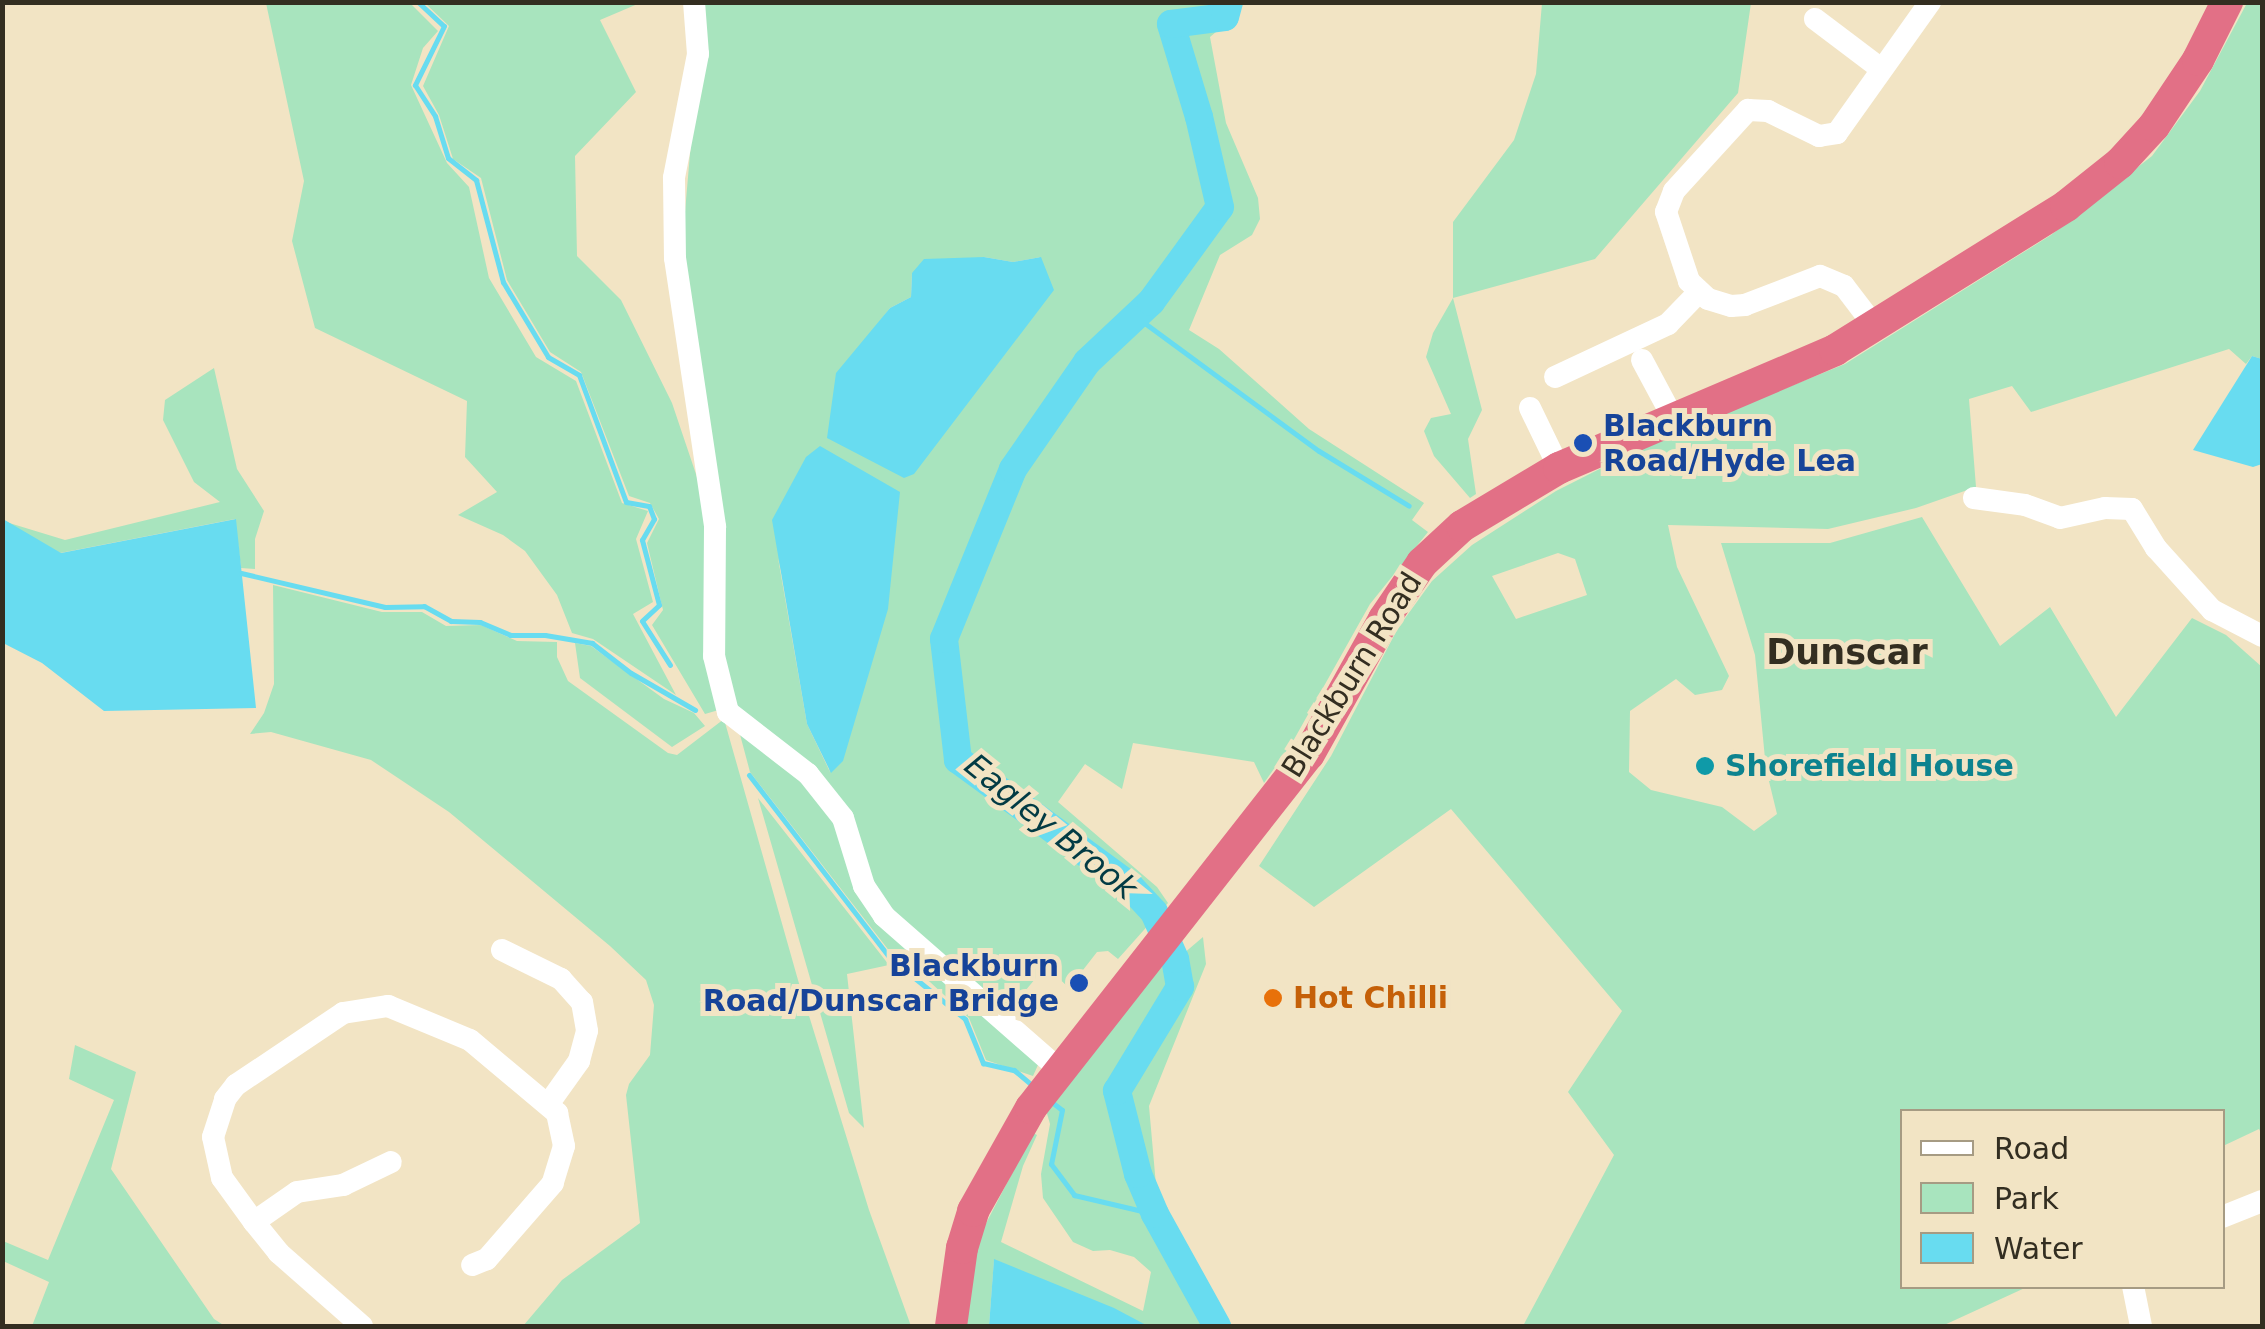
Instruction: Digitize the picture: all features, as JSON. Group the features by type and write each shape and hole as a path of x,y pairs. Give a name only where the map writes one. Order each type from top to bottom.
{"highway":[{"name":"Blackburn Road","path":"951,1326 962,1248 973,1211 1031,1108 1309,754 1384,619 1422,563 1462,526 1559,468 1672,416 1835,350 2011,244 2120,163 2178,94 2228,2"}],"street":[{"path":"694,2 698,54 674,178 674,226 684,333 715,526 714,656 728,712 808,774 843,818 864,886 884,916 1056,1073"},
{"path":"1876,328 1844,286 1820,276 1744,305 1718,304 1689,281 1666,212 1674,191 1748,110 1768,111 1819,136 1837,133 1930,2"},
{"path":"1817,25 1880,69"},
{"path":"1555,376 1668,324 1699,292"},
{"path":"1642,360 1672,416"},
{"path":"1530,408 1559,468"},
{"path":"1974,498 2025,505 2060,518 2104,508 2132,510 2156,548 2212,610 2262,636"},
{"path":"502,950 528,955 574,989 586,1016 588,1032 579,1061 549,1103"},
{"path":"362,1326 279,1253 222,1178 215,1159 217,1118 236,1085 343,1013 366,1006 409,1012 484,1048 557,1113 564,1146 553,1182 486,1259 465,1268"},
{"path":"254,1222 297,1192 343,1184 376,1164"},
{"path":"2236,1218 2262,1200"},
{"path":"2134,1289 2142,1326"}],"green space":[{"path":"266,3 410,3 438,31 423,48 411,85 447,163 469,187 489,278 536,357 576,381 622,503 648,511 636,539 653,602 633,614 676,695 593,639 572,633 557,595 525,551 503,535 458,515 497,492 465,457 467,401 315,328 292,241 304,181"},
{"path":"425,3 640,3 600,20 636,92 575,156 577,256 621,300 672,403 702,492 722,709 705,714 652,625 663,610 647,543 659,519 650,503 629,496 581,372 550,352 507,280 481,178 453,159 439,115 423,86 449,26"},
{"path":"703,3 1236,3 1230,20 1210,37 1226,123 1258,198 1260,219 1252,235 1220,255 1189,330 1219,349 1309,429 1424,503 1412,520 1428,532 1370,604 1292,743 1264,783 1254,762 1133,743 1122,789 1085,764 1058,802 1157,887 1168,903 1118,959 1108,951 1097,952 1069,988 1046,966 1004,1016 889,913 870,886 848,814 740,716 725,690 683,235","holes":["984,257 1013,262 1041,257 873,330 890,308 911,297 912,273","778,558 830,772 807,724"]},
{"path":"1542,3 1751,3 1738,93 1595,259 1453,298 1453,222 1514,140 1536,74"},
{"path":"2247,3 2262,3 2262,359 2252,356 2246,364 2229,349 2031,412 2012,386 1969,399 1976,487 1916,508 1828,529 1668,525 1677,567 1729,676 1722,690 1695,695 1676,679 1630,711 1629,772 1651,790 1722,807 1754,831 1777,814 1766,769 1755,655 1721,543 1830,543 1922,517 2000,646 2050,607 2116,717 2192,618 2226,635 2262,667 2262,1135 2259,1129 2225,1145 2225,1109 1900,1109 1900,1289 2023,1289 1942,1326 1523,1326 1614,1155 1568,1092 1622,1011 1451,809 1314,907 1259,866 1331,756 1398,628 1432,581 1472,545 1556,491 1649,444 1845,364 2051,235 2152,156 2200,91","holes":["1558,553 1575,559 1587,595 1516,619 1492,576"]},
{"path":"1453,298 1482,410 1468,439 1476,494 1470,498 1434,456 1424,431 1431,418 1451,414 1426,357 1433,333"},
{"path":"214,368 237,469 264,511 255,539 255,569 241,568 235,519 60,553 6,522 65,540 220,502 194,482 163,420 165,400"},
{"path":"273,585 382,612 422,612 446,626 481,625 517,641 557,642 557,657 568,681 668,753 677,755 724,719 798,980 869,1210 911,1326 523,1326 562,1280 640,1223 626,1095 629,1084 650,1055 654,1005 646,980 449,812 371,760 271,732 250,734 264,713 274,684"},
{"path":"575,643 591,646 664,699 694,713 705,726 672,747 580,678"},
{"path":"738,727 805,778 836,819 856,879 1038,1065 1033,1076 986,1060 969,1018 930,982 894,957 750,772"},
{"path":"758,798 889,965 847,974 864,1128 849,1113"},
{"path":"1203,937 1206,964 1149,1106 1158,1208 1125,1093 1187,992 1183,954"},
{"path":"1163,959 1172,987 1106,1089 1138,1197 1210,1326 1148,1326 994,1260 989,1326 959,1326 981,1233 1033,1133 1037,1135 1023,1166 1001,1242 1143,1311 1151,1272 1134,1257 1110,1250 1093,1251 1073,1242 1043,1198 1041,1174 1050,1124 1046,1110"},
{"path":"75,1045 136,1072 111,1169 214,1319 225,1326 32,1326 49,1282 3,1261 3,1241 48,1260 114,1100 69,1079"}],"water":[{"path":"984,257 1013,262 1041,257 1054,290 914,474 904,478 827,438 836,373 890,308 911,297 912,273 924,259"},
{"path":"2252,356 2262,359 2262,464 2253,467 2193,450"},
{"path":"820,446 900,492 888,609 843,761 831,773 807,724 772,520 806,457"},
{"path":"3,519 61,553 236,519 256,708 104,711 42,663 3,643"},
{"path":"994,1259 1114,1308 1148,1326 989,1326"}],"waterway":[{"path":"418,2 444,26 415,85 435,116 448,158 476,180 503,282 548,357 579,375 626,502 649,506 654,519 642,540 659,605 642,621 670,665"},
{"name":"Eagley Brook","path":"1217,1326 1155,1214 1138,1174 1117,1091 1180,987 1175,959 1154,912 1129,885 958,760 944,639 1013,469 1087,362 1151,302 1220,207 1171,24 1225,17 1229,2"},
{"path":"1135,316 1319,451 1409,506"},
{"path":"241,573 385,607 424,606 451,621 480,622 510,635 545,635 592,643 631,673 695,710"},
{"path":"749,775 890,958 965,1019 983,1063 1014,1070 1033,1086"},
{"path":"1053,1103 1062,1110 1051,1164 1074,1195 1155,1214"}],"place":[{"name":"Blackburn Road/Hyde Lea","path":"1583,443"},
{"name":"Shorefield House","path":"1705,766"},
{"name":"Blackburn Road/Dunscar Bridge","path":"1079,983"},
{"name":"Hot Chilli","path":"1273,998"}],"district":[{"name":"Dunscar","path":"1847,652"}]}
